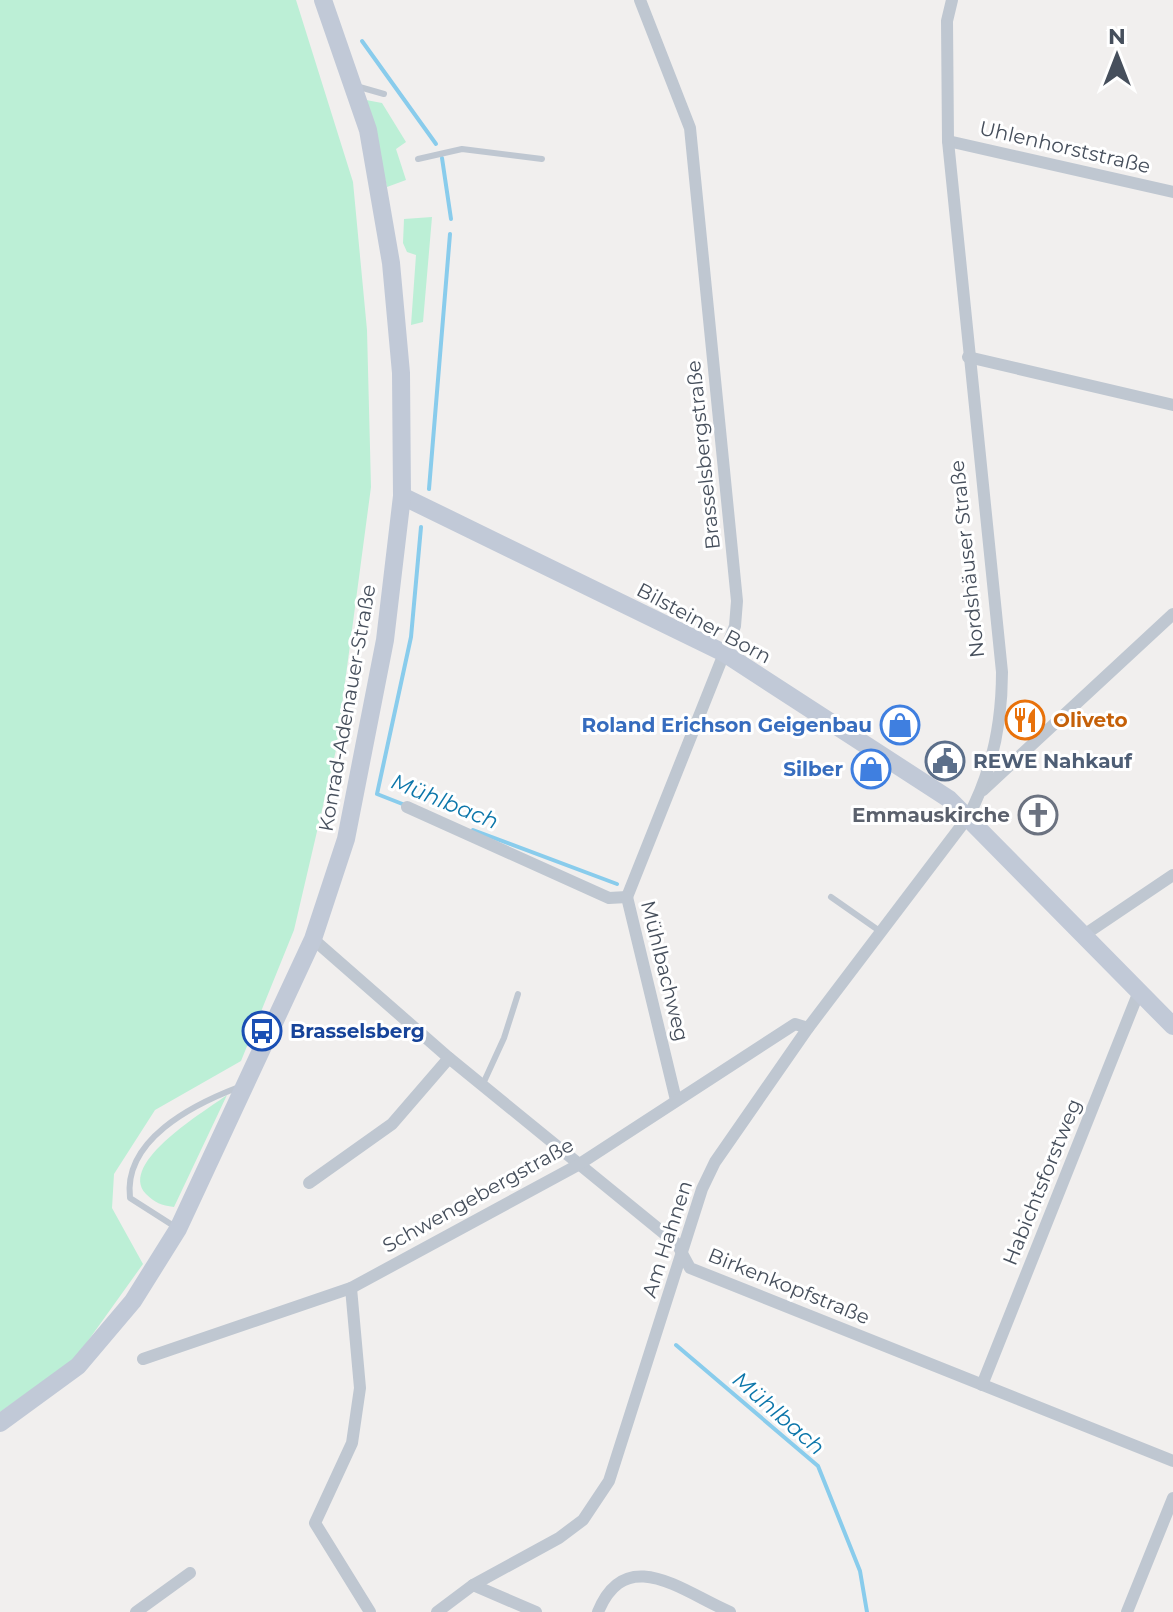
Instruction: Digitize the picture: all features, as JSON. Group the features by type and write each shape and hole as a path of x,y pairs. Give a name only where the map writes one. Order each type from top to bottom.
{"main road":[{"name":"Konrad-Adenauer-Straße","path":"0,1423 78,1366 133,1301 178,1229 313,939 346,839 356,796 385,640 402,496 401,373 391,263 368,130 323,0"},
{"name":"Bilsteiner Born","path":"402,496 724,653 949,799 968,817"},
{"path":"968,817 1138,994 1173,1026"}],"street":[{"name":"Brasselsbergstraße","path":"627,897 735,626 737,601 690,128 640,0"},
{"name":"Nordshäuser Straße","path":"952,0 946,31 948,141 1002,672 1002,712 983,790 968,817"},
{"name":"Uhlenhorststraße","path":"948,141 1173,192"},
{"path":"968,357 1173,405"},
{"path":"983,790 1173,614"},
{"name":"Mühlbachweg","path":"407,807 609,898 627,897 676,1100"},
{"name":"Am Hahnen","path":"437,1612 473,1585 583,1520 609,1481 702,1189 715,1162 808,1028 968,817"},
{"path":"1084,935 1173,875"},
{"name":"Birkenkopfstraße","path":"313,939 482,1086 677,1244 690,1268 1173,1461"},
{"name":"Habichtsforstweg","path":"982,1385 1138,994"},
{"name":"Schwengebergstraße","path":"143,1359 351,1288 578,1165 795,1024 808,1028"},
{"path":"309,1183 392,1124 449,1058"},
{"path":"351,1288 360,1388 352,1443 315,1523 370,1612"},
{"path":"1127,1612 1173,1498"},
{"path":"136,1612 190,1573"},
{"path":"598,1612 615,1583 627,1576 643,1574 730,1612"},
{"path":"473,1585 536,1612"}],"lane":[{"path":"353,85 384,94"},
{"path":"418,159 462,149 542,159"},
{"path":"831,897 881,932"},
{"path":"482,1086 504,1038 518,994"},
{"path":"178,1229 130,1198 128,1184 136,1156 174,1122 216,1096 246,1084"}],"green space":[{"path":"0,0 296,0 353,182 367,330 371,487 336,750 294,930 241,1061 155,1110 114,1174 112,1208 143,1264 75,1359 0,1412"},
{"path":"366,100 382,103 406,142 396,149 406,180 387,187"},
{"path":"432,217 423,322 411,325 416,255 407,252 403,243 404,219"},
{"path":"227,1095 174,1207 152,1200 140,1181 154,1153 168,1138"}],"waterway":[{"name":"Mühlbach","path":"362,41 436,144"},
{"name":"Mühlbach","path":"442,158 451,219"},
{"name":"Mühlbach","path":"429,489 450,234"},
{"name":"Mühlbach","path":"405,805 377,794 411,637 421,527"},
{"name":"Mühlbach","path":"473,830 617,884"},
{"name":"Mühlbach","path":"676,1345 818,1466 860,1571 867,1612"}],"place":[{"name":"Oliveto","path":"1025,720"},
{"name":"Roland Erichson Geigenbau","path":"900,725"},
{"name":"REWE Nahkauf","path":"945,761"},
{"name":"Silber","path":"871,769"},
{"name":"Emmauskirche","path":"1038,815"},
{"name":"Brasselsberg","path":"262,1031"}]}
